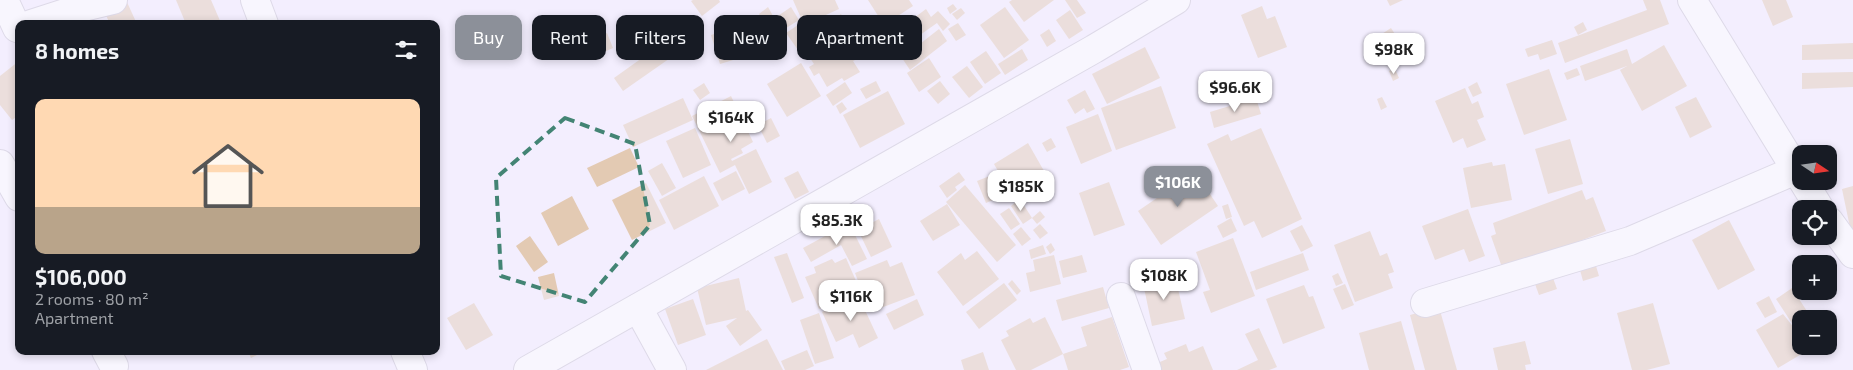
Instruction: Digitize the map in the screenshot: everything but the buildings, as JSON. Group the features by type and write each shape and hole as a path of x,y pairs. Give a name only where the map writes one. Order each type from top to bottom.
{"street":[{"path":"4,0 15,25"},
{"path":"44,20 113,0"},
{"path":"254,0 262,20"},
{"path":"528,370 1085,54 1175,0"},
{"path":"1692,0 1792,163"},
{"path":"0,164 15,190"},
{"path":"1426,303 1630,241 1792,179"},
{"path":"1837,231 1853,254"},
{"path":"1121,297 1147,370"},
{"path":"638,308 672,370"},
{"path":"407,355 413,370"}],"highlighted area":[{"path":"565,118 635,144 650,225 585,302 501,276 496,178"}]}
